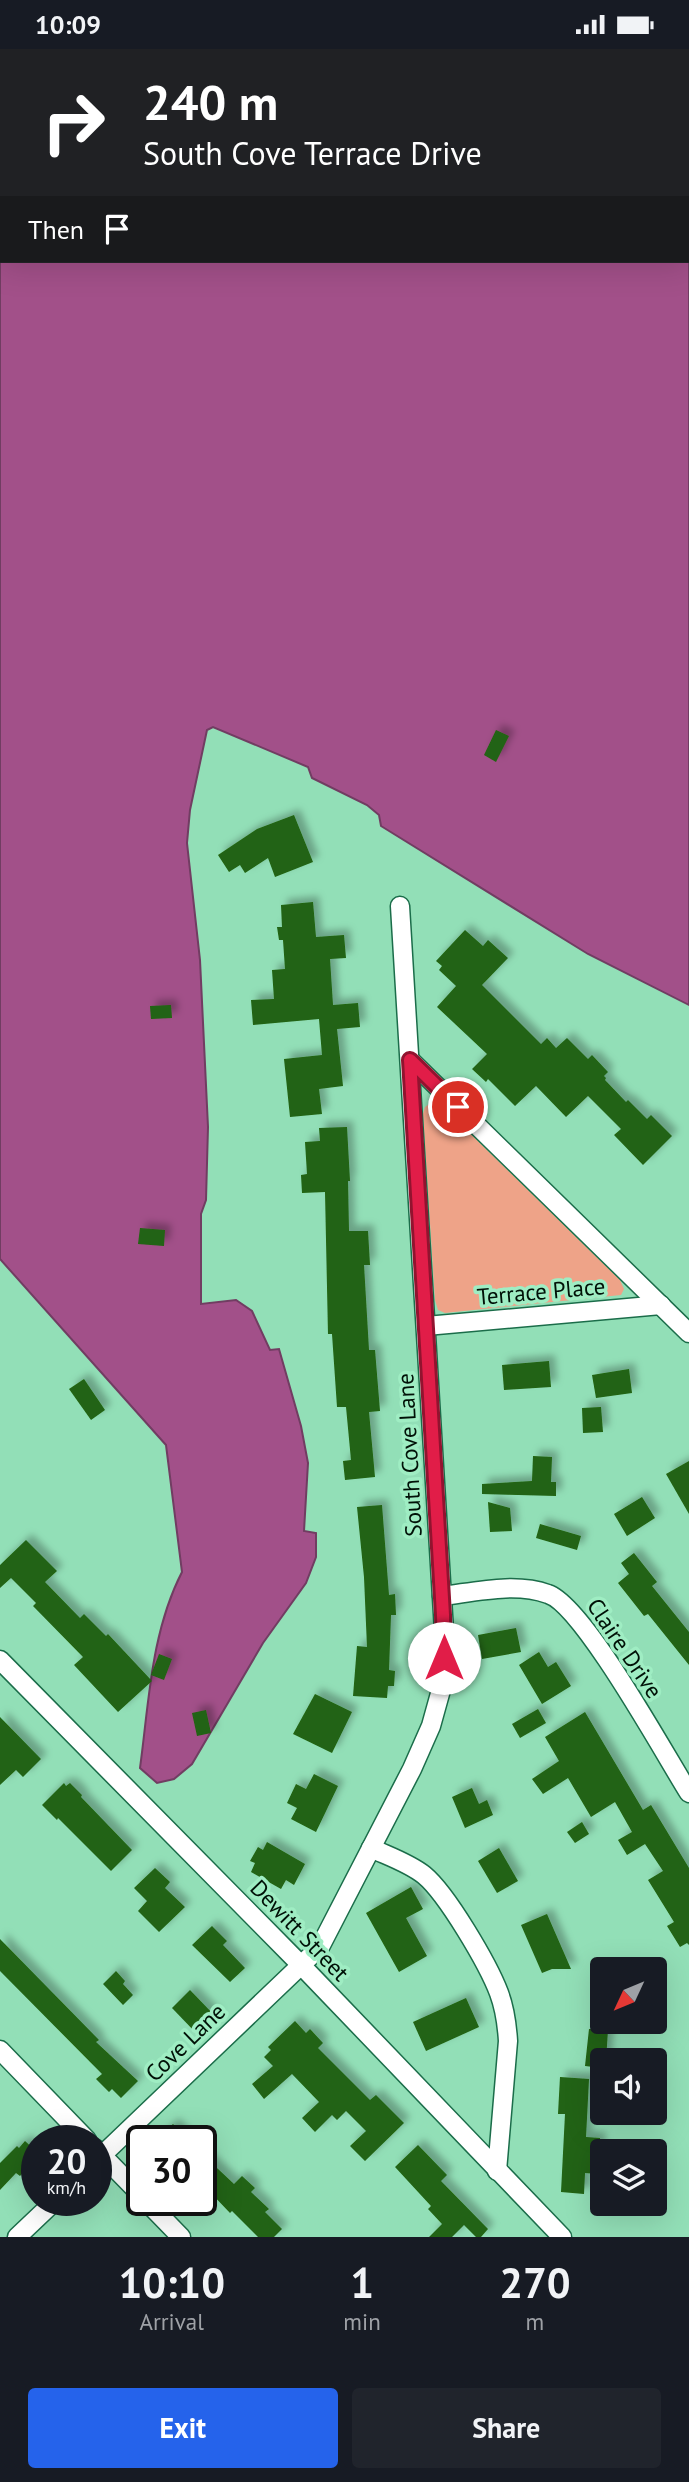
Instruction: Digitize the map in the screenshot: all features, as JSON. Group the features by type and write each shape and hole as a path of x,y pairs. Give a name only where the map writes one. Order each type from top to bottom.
{"street":[{"name":"South Cove Lane","path":"301,1965 320,1947 415,1762 437,1708 445,1645 400,906"},
{"path":"410,1060 689,1333"},
{"name":"Terrace Place","path":"426,1326 661,1305"},
{"name":"Claire Drive","path":"442,1596 516,1588 548,1594 564,1602 592,1636 689,1793"},
{"name":"Dewitt Street","path":"0,1660 301,1965 562,2237"},
{"path":"371,1848 415,1870 435,1886 477,1951 499,1993 507,2023 508,2041 498,2171"},
{"name":"Cove Lane","path":"112,2142 301,1965"},
{"path":"0,2050 72,2125"},
{"path":"112,2168 126,2182"},
{"path":"17,2237 39,2216"},
{"path":"161,2216 181,2237"}],"shaded area":[{"path":"0,263 689,263 689,1005 588,954 381,826 379,815 367,805 312,778 308,767 213,727 207,730 190,810 187,843 200,960 208,1127 206,1200 201,1214 201,1304 236,1300 252,1311 270,1350 279,1349 301,1426 308,1463 304,1531 316,1533 316,1557 306,1583 263,1643 192,1764 174,1779 157,1783 140,1768 157,1643 182,1572 166,1445 0,1259"},
{"path":"432,1102 440,1104 620,1280 624,1289 621,1295 445,1313 438,1310 435,1300 423,1114 425,1107"}],"building":[{"path":"496,730 509,736 496,762 484,755"},
{"path":"294,815 313,862 275,877 268,858 245,873 240,865 229,872 218,855 257,829"},
{"path":"313,902 316,937 344,935 346,958 330,959 333,1005 358,1003 360,1027 337,1029 343,1086 319,1089 322,1114 290,1117 284,1059 322,1055 319,1019 253,1025 251,1000 274,999 272,970 285,969 283,940 279,940 277,927 282,927 281,905"},
{"path":"465,930 483,946 488,940 508,958 482,985 541,1044 547,1038 556,1048 567,1038 588,1059 592,1055 608,1072 604,1076 605,1080 626,1102 628,1100 647,1119 651,1115 672,1136 643,1165 614,1135 621,1129 588,1096 566,1117 536,1086 515,1106 488,1079 486,1082 472,1069 487,1054 437,1007 456,986 439,970 442,966 436,961"},
{"path":"171,1005 172,1018 151,1019 150,1006"},
{"path":"347,1127 349,1231 368,1231 370,1265 364,1265 369,1350 375,1350 380,1411 369,1412 375,1477 345,1480 343,1461 351,1460 346,1407 337,1407 332,1334 328,1334 325,1192 302,1193 301,1175 307,1174 305,1142 320,1141 319,1128"},
{"path":"140,1228 165,1230 164,1246 138,1244"},
{"path":"549,1361 551,1387 504,1390 502,1365"},
{"path":"629,1369 632,1393 596,1398 592,1375"},
{"path":"84,1379 105,1410 91,1420 69,1389"},
{"path":"601,1407 603,1432 583,1433 582,1408"},
{"path":"533,1456 552,1457 551,1482 556,1482 556,1496 482,1494 482,1484 532,1481"},
{"path":"689,1461 689,1514 666,1474"},
{"path":"642,1497 655,1518 627,1536 614,1514"},
{"path":"488,1502 510,1508 512,1531 490,1532"},
{"path":"382,1505 389,1595 395,1594 396,1615 391,1615 389,1670 395,1671 394,1686 388,1686 387,1698 353,1696 357,1646 367,1647 357,1507"},
{"path":"540,1524 581,1536 577,1550 536,1538"},
{"path":"26,1540 57,1571 45,1582 80,1618 84,1614 106,1636 108,1634 152,1681 118,1712 74,1665 83,1657 33,1606 36,1603 11,1578 0,1588 0,1565"},
{"path":"634,1553 657,1582 652,1586 689,1632 689,1665 648,1614 644,1616 618,1583 629,1574 621,1563"},
{"path":"516,1628 521,1652 482,1659 478,1635"},
{"path":"539,1652 548,1667 556,1662 571,1686 542,1704 519,1665"},
{"path":"159,1654 172,1659 164,1680 151,1675"},
{"path":"315,1694 352,1712 332,1753 293,1734"},
{"path":"538,1709 546,1723 520,1738 512,1724"},
{"path":"206,1710 211,1733 197,1736 192,1713"},
{"path":"585,1712 643,1810 651,1805 689,1868 689,1945 687,1943 680,1947 667,1926 674,1922 648,1880 663,1871 645,1844 627,1855 618,1840 632,1832 615,1802 591,1817 568,1778 543,1794 532,1779 559,1761 545,1737"},
{"path":"0,1717 41,1759 23,1777 16,1770 0,1785"},
{"path":"314,1774 338,1786 316,1832 291,1819 297,1808 287,1803 296,1784 306,1789"},
{"path":"64,1783 66,1786 70,1783 132,1850 111,1871 42,1805"},
{"path":"472,1788 479,1804 487,1800 493,1815 465,1828 452,1797"},
{"path":"582,1822 589,1834 575,1843 567,1832"},
{"path":"267,1842 305,1864 294,1885 286,1880 281,1889 251,1872 255,1863 250,1861 258,1847 263,1850"},
{"path":"499,1848 518,1881 497,1893 478,1861"},
{"path":"155,1868 170,1882 165,1888 185,1907 159,1932 138,1911 147,1901 134,1888"},
{"path":"411,1887 423,1909 406,1918 427,1956 399,1972 366,1913"},
{"path":"547,1914 571,1969 552,1969 542,1973 521,1925"},
{"path":"212,1926 227,1941 223,1945 245,1968 230,1982 192,1945"},
{"path":"0,1939 99,2040 96,2042 138,2081 121,2098 112,2089 109,2092 96,2079 102,2074 0,1971"},
{"path":"116,1971 133,1995 123,2005 103,1984"},
{"path":"190,1990 216,2017 198,2035 172,2008"},
{"path":"466,1998 479,2027 426,2051 413,2022"},
{"path":"295,2021 306,2033 310,2029 323,2043 318,2048 370,2100 376,2095 404,2123 365,2161 350,2146 366,2131 346,2111 337,2120 332,2115 315,2132 302,2118 319,2102 292,2074 264,2099 252,2084 273,2066 264,2057 271,2050 268,2047"},
{"path":"589,2029 590,2034 608,2034 607,2048 590,2048 590,2067 585,2066"},
{"path":"560,2077 589,2079 586,2137 600,2138 590,2139 590,2173 585,2173 584,2194 561,2192 565,2114 558,2114"},
{"path":"418,2145 447,2175 441,2181 488,2229 481,2237 476,2237 464,2225 452,2237 429,2237 442,2224 428,2209 431,2206 395,2167"},
{"path":"17,2146 19,2148 21,2146 21,2175 16,2173 0,2190 0,2163"},
{"path":"217,2168 234,2184 242,2176 255,2188 251,2192 269,2209 265,2212 282,2229 274,2237 258,2237 232,2211 230,2213 217,2199"}],"route":[{"path":"444,1658 410,1060 458,1107"}]}
